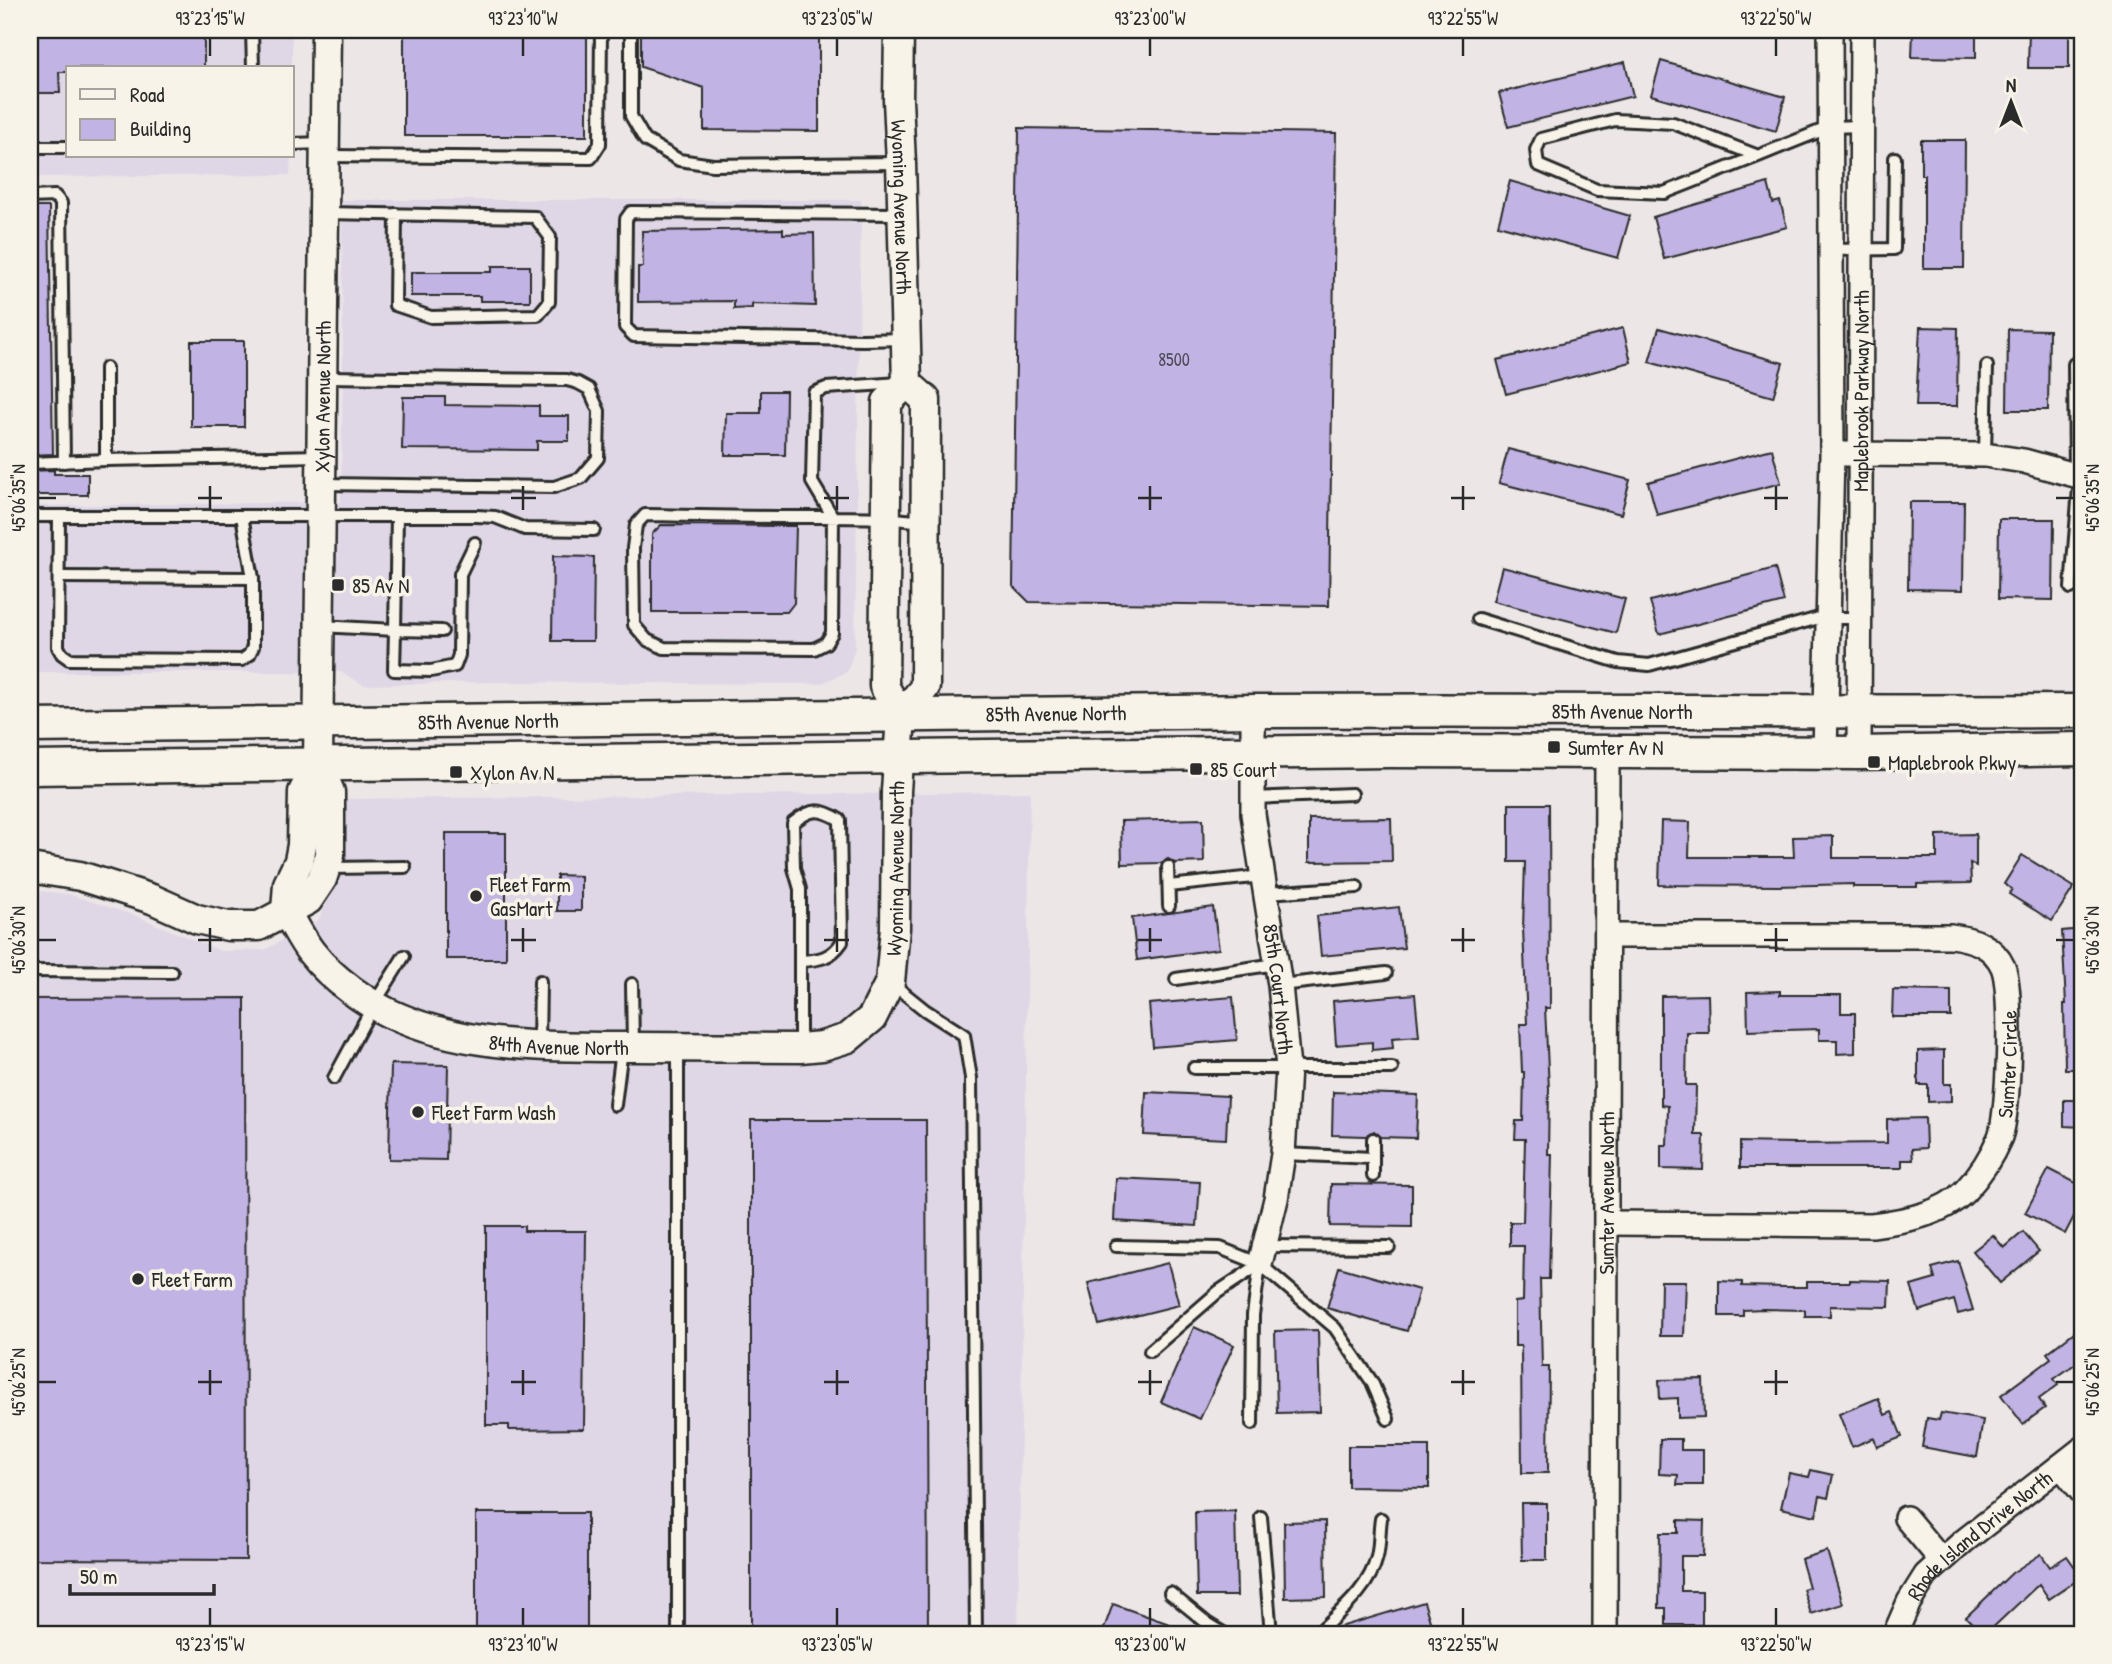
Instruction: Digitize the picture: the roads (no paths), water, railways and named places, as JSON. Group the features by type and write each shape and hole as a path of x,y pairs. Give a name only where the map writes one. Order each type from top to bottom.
{"main road":[{"name":"85th Avenue North","path":"30,726 1253,711 1560,709 1826,713 2082,710"},
{"name":"85th Avenue North","path":"30,768 1253,753 1607,750 1859,753 2082,749"}],"street":[{"name":"Xylon Avenue North","path":"318,764 326,30"},
{"name":"Wyoming Avenue North","path":"899,30 898,100 906,383"},
{"name":"Maplebrook Parkway North","path":"1825,753 1832,456 1830,30"},
{"name":"Maplebrook Parkway North","path":"1859,753 1862,30"},
{"path":"906,383 926,400 925,687 901,716 884,686 887,402 906,383"},
{"path":"1832,456 1861,453 1985,455 2024,461 2079,476"},
{"name":"85th Court North","path":"1253,711 1252,799 1278,975 1288,1069 1283,1154 1276,1199 1262,1255"},
{"name":"Wyoming Avenue North","path":"872,1018 890,982 895,928 901,716"},
{"name":"Sumter Avenue North","path":"1605,1634 1607,750"},
{"path":"30,868 80,876 152,899 197,919 228,926 259,926 309,900 322,879 330,855 330,792 318,764"},
{"path":"286,911 288,884 299,862 302,845 303,792 318,764"},
{"name":"84th Avenue North","path":"286,911 312,952 337,977 374,1004 400,1018 482,1040 539,1045 800,1048 822,1046 848,1038 872,1018"},
{"name":"Sumter Circle","path":"1607,936 1951,936 1973,939 1989,950 2002,966 2008,985 2007,1101 2000,1136 1985,1166 1964,1193 1938,1209 1906,1221 1872,1225 1607,1223"},
{"name":"Rhode Island Drive North","path":"1895,1634 1926,1574 2082,1450"},
{"path":"2061,1466 2082,1492"},
{"path":"1906,1518 1941,1560"}],"lane":[{"path":"252,30 253,66"},
{"path":"294,144 325,150 591,158 600,144 601,30"},
{"path":"631,30 631,116 645,140 680,160 713,165 901,163"},
{"path":"1758,156 1673,123 1615,120 1541,139 1536,150 1538,165 1597,190 1664,193 1758,156 1830,127 1861,126"},
{"path":"30,147 66,146"},
{"path":"1832,250 1894,249 1895,158"},
{"path":"30,197 55,196 61,203 65,462"},
{"path":"903,214 631,212 626,219 625,327 634,336 905,339"},
{"path":"326,214 396,214 535,217 550,237 549,302 538,315 431,317 395,306 396,214"},
{"path":"2071,588 2079,476 2074,364"},
{"path":"1985,455 1987,366"},
{"path":"106,368 106,460"},
{"path":"322,484 554,487 581,478 598,458 599,411 589,389 567,380 323,377"},
{"path":"906,383 826,388 814,393 813,482 834,517 832,633 826,643 814,649 664,648 647,640 634,625 633,548 636,525 645,515 834,517 886,517 925,523"},
{"path":"30,463 323,456"},
{"path":"30,516 495,517 525,529 594,530"},
{"path":"59,516 58,647 62,654 69,659 242,660 249,655 253,647 253,578 242,516"},
{"path":"397,516 394,670 431,671 455,666 459,656 460,574 475,543"},
{"path":"60,577 253,578"},
{"path":"1478,618 1618,662 1649,665 1828,618 1858,618"},
{"path":"320,626 442,631"},
{"path":"1252,799 1352,794"},
{"path":"800,961 818,960 833,954 842,942 840,820 826,811 806,812 793,823 794,868 800,889 800,961 800,1048"},
{"path":"325,867 405,867"},
{"path":"1168,867 1170,906"},
{"path":"1169,886 1357,887"},
{"path":"334,1078 374,1004 404,956"},
{"path":"30,971 172,972"},
{"path":"1175,979 1386,973"},
{"path":"539,1045 540,981"},
{"path":"890,982 925,1010 964,1035 971,1078 976,1634"},
{"path":"615,1105 627,1047 632,984"},
{"path":"678,1048 678,1634"},
{"path":"1194,1068 1392,1069"},
{"path":"1373,1139 1373,1176"},
{"path":"1283,1154 1373,1158"},
{"path":"1116,1245 1220,1248 1237,1253 1262,1255 1389,1247"},
{"path":"1150,1351 1262,1255"},
{"path":"1262,1255 1335,1328 1372,1382 1388,1419"},
{"path":"1252,1424 1253,1315 1262,1255"},
{"path":"1261,1517 1271,1634"},
{"path":"1317,1634 1362,1588 1372,1572 1377,1556 1381,1519"},
{"path":"1170,1593 1225,1634"}],"place":[{"name":"85 Av N","path":"338,585"},
{"name":"Sumter Av N","path":"1554,747"},
{"name":"Maplebrook Pkwy","path":"1874,762"},
{"name":"85 Court","path":"1196,769"},
{"name":"Xylon Av N","path":"456,772"},
{"name":"Fleet Farm GasMart","path":"476,896"},
{"name":"Fleet Farm Wash","path":"418,1112"},
{"name":"Fleet Farm","path":"138,1279"}]}
